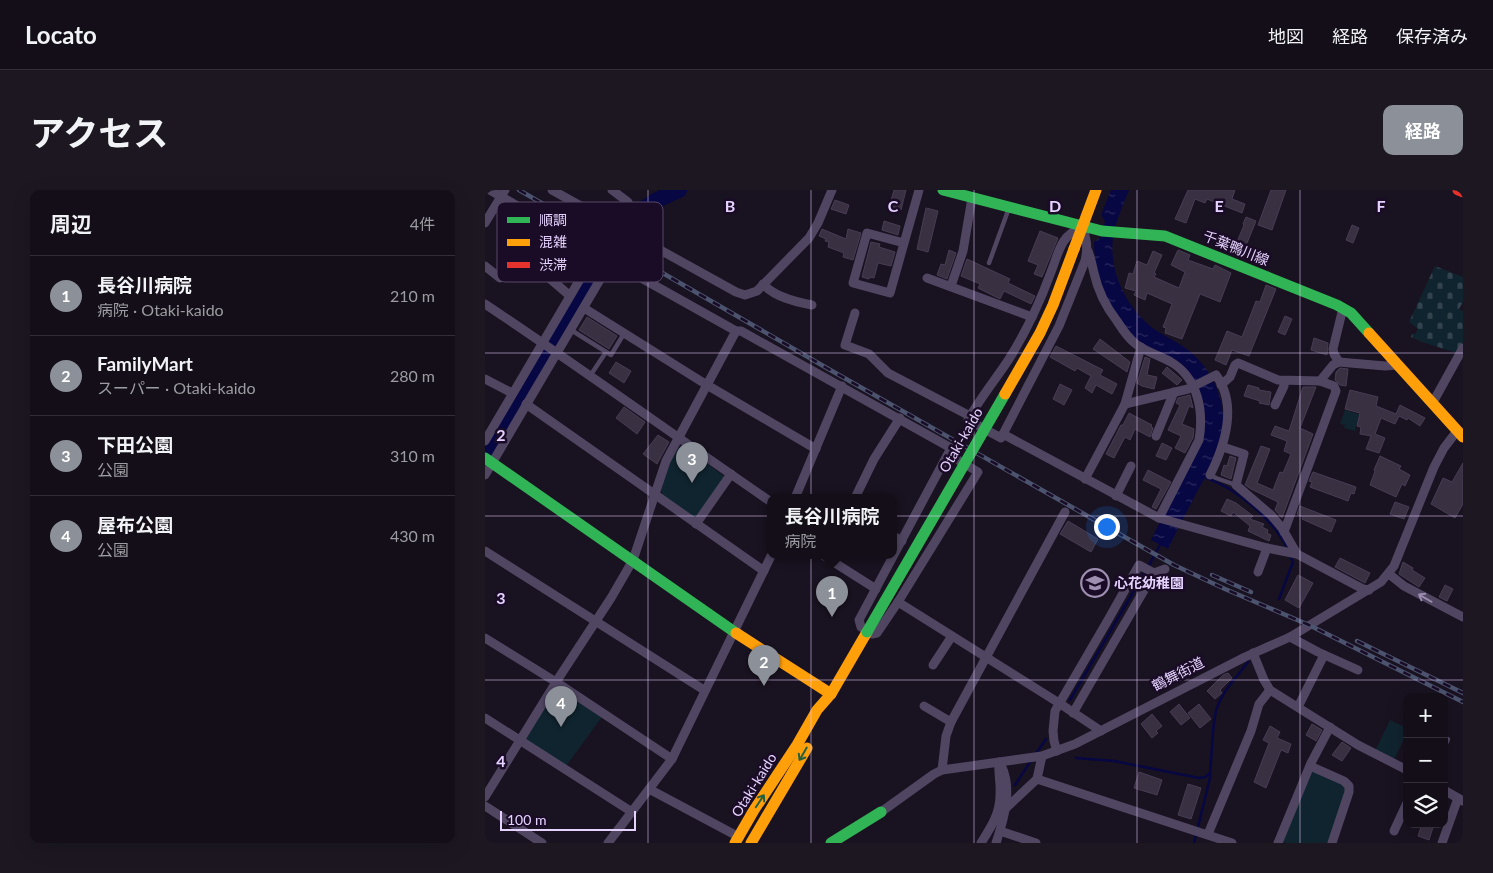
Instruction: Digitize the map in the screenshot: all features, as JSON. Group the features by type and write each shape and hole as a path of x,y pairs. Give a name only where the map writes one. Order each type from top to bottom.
{"main road":[{"name":"千葉鴨川線","path":"943,190 1102,232 1149,234 1177,239 1343,308 1351,313 1460,434"},
{"name":"Otaki-kaido","path":"737,840 817,710 831,694 1040,333 1053,305 1096,190"},
{"path":"1458,190 1463,192"},
{"path":"489,460 735,632 831,694"},
{"name":"Otaki-kaido","path":"751,843 825,716 831,694"},
{"name":"鶴舞街道","path":"831,843 881,812"}],"street":[{"path":"491,190 503,193 517,202"},
{"path":"552,190 574,202"},
{"path":"612,190 628,202"},
{"path":"663,252 736,292 745,295 757,291 809,238 818,223 832,190"},
{"path":"904,243 867,233 853,283 890,293 919,190"},
{"path":"951,286 963,251 972,198"},
{"path":"485,223 497,203"},
{"path":"1082,227 1087,238 1088,251 1059,326 1001,438 968,420 1009,358 1032,317 1064,238 1082,227"},
{"path":"1088,251 1092,259 1098,286 1106,304 1131,340 1176,366 1194,388 1200,405 1202,416 1199,440 1160,518"},
{"path":"485,266 497,276"},
{"path":"927,278 1032,317"},
{"path":"553,282 569,296"},
{"path":"485,441 578,282"},
{"path":"485,475 489,460 558,353 599,282"},
{"path":"648,282 736,331 741,331 842,386 951,448 897,550"},
{"path":"763,284 768,289 795,301 812,305"},
{"path":"485,304 767,499"},
{"path":"584,308 707,385 816,449"},
{"path":"1339,362 1333,349 1343,308"},
{"path":"855,313 845,345 869,354 888,373 970,416"},
{"path":"485,796 596,622 633,560 666,460 736,331"},
{"path":"1085,479 1125,404 1141,347"},
{"path":"1433,404 1460,361 1463,348"},
{"path":"1320,381 1333,365 1339,362 1385,366 1398,365"},
{"path":"1221,385 1230,377 1235,366 1238,364 1278,380 1320,381 1334,386 1336,391 1284,532"},
{"path":"1125,404 1194,388 1216,375 1221,385 1227,414 1226,431 1223,447 1210,475"},
{"path":"485,379 513,393"},
{"path":"1275,405 1284,386 1284,381"},
{"path":"797,494 842,386"},
{"path":"1156,436 1174,392"},
{"path":"526,404 764,571"},
{"path":"857,494 874,459 900,418"},
{"path":"1003,434 1160,518 1267,548 1297,554 1363,589 1369,590"},
{"name":"鶴舞街道","path":"881,812 942,770 1042,756 1101,731 1253,653 1290,637 1369,590 1389,574 1401,552 1434,467 1444,448 1460,434"},
{"path":"1223,447 1244,454 1236,484 1271,516 1284,532 1297,554"},
{"path":"892,559 859,620 861,627 872,634 877,633 898,602 978,472 948,454"},
{"path":"1116,496 1131,466"},
{"path":"696,524 731,474"},
{"path":"942,770 946,736 951,722 1065,512"},
{"path":"897,538 902,541"},
{"path":"1258,572 1267,548"},
{"path":"485,551 704,690"},
{"path":"608,843 672,759 704,690 735,632 770,559"},
{"path":"829,559 876,589"},
{"path":"1057,751 1054,741 1053,719 1059,703 1139,564 1154,573"},
{"path":"1073,713 1154,573 1165,569"},
{"path":"1389,574 1404,586 1463,617"},
{"path":"898,602 1101,731"},
{"path":"1108,620 1122,628"},
{"path":"933,665 952,636"},
{"path":"1290,637 1358,670"},
{"path":"485,638 556,682 672,759"},
{"path":"1253,653 1270,690 1377,756 1403,768"},
{"path":"1298,707 1324,655"},
{"path":"1201,832 1251,732 1259,704 1270,690"},
{"path":"924,706 951,722"},
{"path":"485,718 631,812"},
{"path":"1278,843 1309,766 1331,727"},
{"path":"1005,809 1037,779 1042,756"},
{"path":"996,843 1005,809 1006,784 1004,772 999,762"},
{"path":"981,843 998,813 1001,792 998,772 999,762"},
{"path":"1309,766 1344,781 1349,786 1349,792 1332,843"},
{"path":"1037,779 1232,843"},
{"path":"649,789 737,840"},
{"path":"1442,843 1461,800 1448,792"},
{"path":"485,806 541,843"},
{"path":"1394,831 1403,812"},
{"path":"1000,831 1035,843"}],"lane":[{"path":"989,263 1009,208"},
{"path":"571,330 611,355 625,332"},
{"path":"590,376 606,352"},
{"path":"1210,475 1236,484"}],"green space":[{"path":"1435,266 1463,277 1463,302 1459,309 1463,311 1463,342 1457,353 1411,337 1418,329 1409,322"},
{"path":"1345,410 1359,414 1355,431 1344,428 1345,425 1340,424"},
{"path":"684,446 725,477 696,519 663,496 661,490 669,463 678,448"},
{"path":"556,682 604,714 564,769 519,740"},
{"path":"1390,720 1403,726 1403,741 1394,760 1375,751"},
{"path":"1312,770 1347,787 1330,843 1286,843 1282,841"}],"water":[{"path":"1111,190 1129,190 1113,237 1113,262 1120,285 1132,307 1149,325 1193,354 1209,372 1222,405 1223,429 1216,454 1168,549 1151,540 1203,434 1188,374 1142,344 1131,334 1113,311 1101,285 1097,271 1094,242 1101,237 1105,221 1101,215"}],"building":[{"path":"894,190 906,190 901,210 889,207"},
{"path":"1188,190 1235,190 1232,199 1245,204 1242,213 1207,199 1205,203 1195,199 1186,223 1175,219"},
{"path":"1271,190 1286,190 1272,230 1258,225"},
{"path":"835,200 849,205 846,214 831,209"},
{"path":"926,208 938,211 928,252 917,249"},
{"path":"1246,217 1256,221 1241,258 1232,254"},
{"path":"884,221 900,226 898,235 882,230"},
{"path":"1352,225 1359,228 1353,243 1346,240"},
{"path":"822,229 846,239 848,229 861,233 853,260 843,257 844,253 828,247 829,242 819,236"},
{"path":"1040,231 1058,238 1042,277 1034,274 1038,265 1028,261"},
{"path":"871,242 880,244 879,247 895,252 891,266 878,263 874,278 870,277 869,279 862,277"},
{"path":"949,250 956,253 947,279 937,275 941,264 945,265"},
{"path":"1178,250 1190,255 1188,260 1213,269 1215,265 1231,273 1220,302 1200,294 1182,339 1165,333 1166,328 1163,327 1172,304 1147,293 1145,300 1134,295 1136,291 1125,288 1129,273 1133,274 1137,261 1147,265 1153,251 1162,255 1154,277 1179,288 1185,272 1171,265"},
{"path":"967,259 1010,279 1008,283 1035,296 1031,304 1004,291 1000,299 978,288 980,284 961,276"},
{"path":"1266,285 1276,289 1249,356 1232,350 1226,365 1215,360 1227,331 1242,337 1256,301 1260,302"},
{"path":"1285,316 1292,319 1285,335 1278,332"},
{"path":"587,317 617,336 609,349 579,330"},
{"path":"1314,338 1328,343 1327,355 1311,350"},
{"path":"1100,339 1130,362 1127,372 1093,349"},
{"path":"1056,346 1103,370 1100,375 1117,384 1112,394 1096,385 1092,393 1085,388 1091,376 1077,368 1075,371 1050,357"},
{"path":"1145,357 1150,359 1147,375 1157,377 1154,389 1137,383"},
{"path":"616,362 631,371 624,383 609,373"},
{"path":"1167,367 1182,380 1177,385 1162,373"},
{"path":"1340,368 1348,369 1346,386 1340,385 1335,380 1336,372"},
{"path":"1060,384 1072,390 1064,405 1053,399"},
{"path":"1248,385 1259,388 1259,390 1271,392 1269,405 1259,403 1260,401 1244,396"},
{"path":"1303,387 1316,387 1300,428 1313,434 1282,518 1275,510 1278,502 1245,485 1261,446 1270,449 1257,483 1273,490 1280,472 1283,473 1291,454 1284,451 1287,441 1271,435 1275,426 1289,431"},
{"path":"1350,390 1378,397 1376,406 1396,414 1400,405 1425,418 1420,426 1408,418 1407,420 1399,416 1395,424 1381,418 1375,434 1385,438 1379,453 1366,449 1371,436 1360,434 1361,427 1357,426 1360,413 1345,409"},
{"path":"1190,395 1193,408 1189,406 1182,424 1194,429 1193,438 1185,453 1175,448 1181,436 1168,430 1180,405 1176,403 1178,398"},
{"path":"624,407 645,422 637,434 616,418"},
{"path":"1129,413 1152,425 1150,437 1135,429 1130,440 1125,437 1114,458 1106,454"},
{"path":"658,435 669,442 657,464 643,454"},
{"path":"1162,443 1172,448 1166,460 1156,456"},
{"path":"1230,456 1236,458 1231,479 1221,475 1224,465 1227,466"},
{"path":"1380,456 1401,466 1399,469 1410,475 1405,486 1402,484 1396,497 1370,485"},
{"path":"1463,463 1463,504 1455,518 1431,504 1443,478 1452,482"},
{"path":"1148,470 1171,482 1156,509 1152,507 1161,489 1143,480"},
{"path":"1313,472 1356,487 1354,494 1351,493 1348,501 1310,487 1312,482 1309,481"},
{"path":"1227,499 1236,503 1253,516 1250,519 1264,524 1262,527 1268,530 1267,533 1271,535 1269,541 1248,531 1250,526 1233,512 1231,516 1221,511"},
{"path":"1395,502 1409,507 1404,519 1390,514"},
{"path":"1300,506 1336,520 1331,532 1302,519 1303,517 1297,514"},
{"path":"1068,521 1098,539 1091,552 1060,534"},
{"path":"1340,558 1370,573 1365,583 1335,567"},
{"path":"1403,562 1425,578 1419,587 1399,574"},
{"path":"1298,575 1313,583 1299,608 1285,600"},
{"path":"1445,585 1453,589 1447,601 1439,597"},
{"path":"1228,673 1232,678 1220,690 1222,693 1215,699 1207,691 1223,675"},
{"path":"1179,704 1190,718 1181,725 1170,712"},
{"path":"1199,704 1211,719 1200,728 1188,713"},
{"path":"1152,714 1162,726 1152,738 1141,724"},
{"path":"1312,724 1322,730 1316,741 1306,735"},
{"path":"1270,726 1280,732 1277,738 1291,744 1288,753 1281,750 1266,788 1254,782 1269,743 1263,740"},
{"path":"1342,742 1351,748 1342,761 1332,755"},
{"path":"1139,772 1162,780 1157,795 1134,788"},
{"path":"1188,784 1201,788 1191,819 1178,815"},
{"path":"1421,828 1433,828 1429,840 1418,836"}],"waterway":[{"path":"655,202 679,190"},
{"path":"485,460 590,282"},
{"path":"1202,476 1227,487 1250,504 1271,525 1288,549"},
{"path":"1148,567 1161,543"},
{"path":"1279,599 1293,562 1290,556"},
{"path":"1070,700 1145,572"},
{"path":"1076,758 1114,761 1199,778 1205,777 1210,773 1214,725 1218,704 1225,691 1248,662"},
{"path":"1035,755 1046,739"},
{"path":"1015,785 1032,759"},
{"path":"1194,843 1210,773"}],"railway":[{"path":"519,190 540,202"},
{"path":"663,273 1174,565 1309,625 1463,702"},
{"path":"1212,575 1251,592"},
{"path":"1357,641 1463,693"}],"traffic: fast":[{"path":"943,190 1102,231 1165,236 1337,305 1351,313 1369,333"},
{"path":"867,632 1005,394"},
{"path":"485,458 736,633"},
{"path":"831,843 881,812"}],"traffic: slow":[{"path":"1074,249 1096,190"},
{"path":"1005,394 1040,333 1053,305 1074,249"},
{"path":"1369,333 1463,437"},
{"path":"735,843 817,710 831,694 867,632"},
{"path":"736,633 831,694"},
{"path":"751,843 807,748"}],"traffic: jam":[{"path":"1458,190 1463,192"}],"place":[{"name":"下田公園","path":"692,483"},
{"name":"心花幼稚園","path":"1095,583"},
{"name":"長谷川病院","path":"832,617"},
{"name":"FamilyMart","path":"764,686"},
{"name":"屋布公園","path":"561,727"}]}
